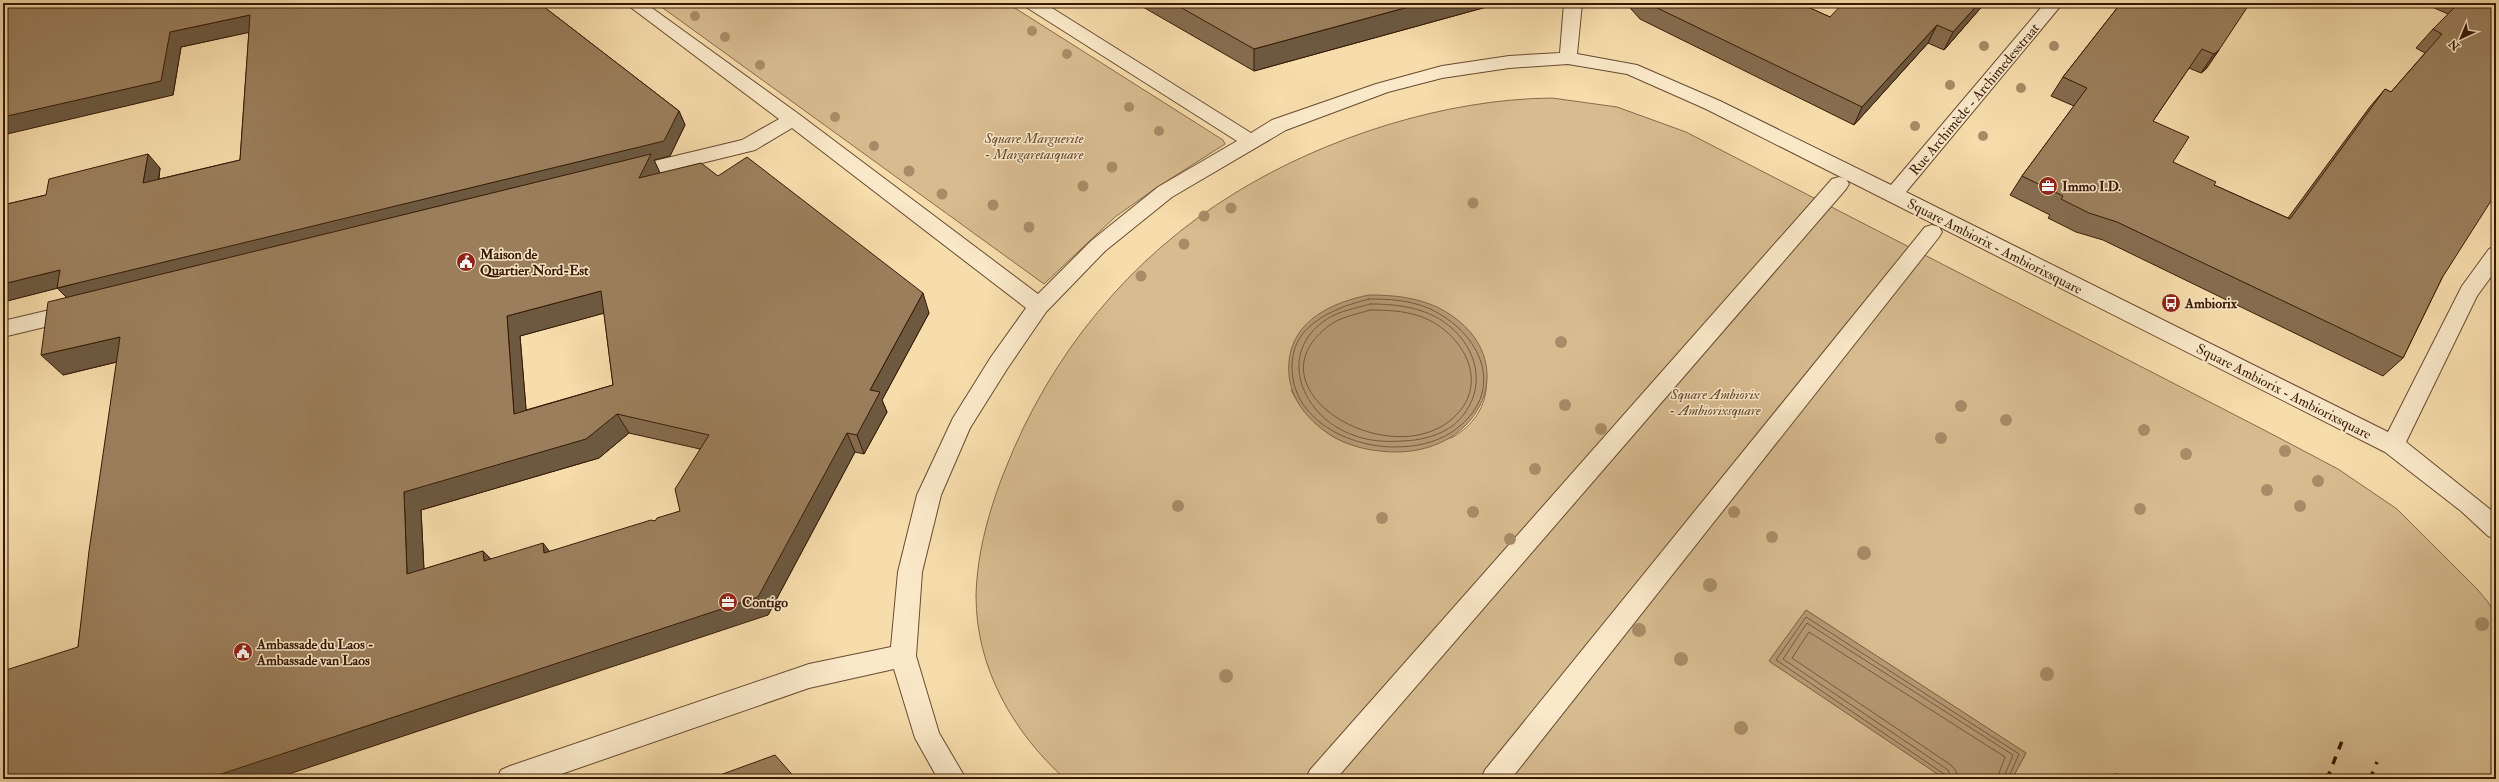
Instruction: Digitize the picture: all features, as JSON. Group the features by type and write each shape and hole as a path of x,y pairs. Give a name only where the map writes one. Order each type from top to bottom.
{"street":[{"path":"634,3 793,119 1039,306"},
{"path":"1032,3 1249,140"},
{"path":"1568,58 1573,3"},
{"name":"Rue Archimède - Archimedesstraat","path":"1893,195 2054,3"},
{"name":"Square Ambiorix - Ambiorixsquare","path":"953,779 928,738 903,656 910,572 929,495 961,424 998,363 1039,306 1098,246 1165,192 1249,140 1279,124 1315,110 1382,88 1435,74 1509,62 1568,58 1631,69 1713,105 2393,445 2469,504 2496,529"},
{"path":"608,179 748,144 793,119"},
{"path":"1320,779 1839,184"},
{"path":"1494,779 1932,232"},
{"path":"2393,445 2469,292 2496,254"},
{"path":"3,329 96,306"},
{"path":"510,779 809,676 903,656"}],"green space":[{"name":"Square Marguerite - Margaretasquare","path":"656,3 1007,3 1223,140 1225,144 1156,188 1115,217 1044,284"},
{"name":"Square Ambiorix - Ambiorixsquare","path":"1552,98 1617,107 1686,132 2338,469 2397,509 2477,589 2488,602 2496,617 2496,779 2124,779 2115,773 2112,779 2012,779 2026,753 1806,610 1769,661 1945,779 1065,779 1046,761 1029,741 1001,697 990,673 983,648 978,623 976,596 981,548 999,485 1023,428 1045,387 1070,349 1098,312 1128,278 1161,247 1197,219 1235,193 1270,173 1308,155 1347,139 1388,125 1470,105 1511,100","holes":["1471,334 1479,348 1484,362 1486,376 1486,390 1483,403 1476,416 1466,427 1453,437 1449,438 1372,447 1356,446 1335,438 1326,432 1303,409 1291,390"]}],"water":[{"path":"1369,295 1403,297 1437,307 1464,325 1480,348 1487,371 1484,395 1473,417 1455,435 1429,447 1398,452 1360,448 1326,432 1310,418 1297,401 1290,382 1289,361 1292,347 1298,334 1317,315 1329,308 1342,302"},
{"path":"1806,610 2026,753 2012,779 1945,779 1769,661"}],"building":[{"path":"3,3 539,3 679,111 664,141 57,288 60,270 3,284 3,205 46,195 49,179 148,154 143,183 240,160 250,15 170,32 161,81 3,117"},
{"path":"1173,3 1423,3 1254,49"},
{"path":"1647,3 1799,3 1830,17 1843,3 1979,3 1953,32 1937,25 1862,107"},
{"path":"2121,3 2250,3 2219,50 2214,54 2202,49 2153,121 2189,137 2173,162 2216,182 2214,185 2290,219 2385,89 2391,92 2442,34 2433,29 2459,3 2496,3 2496,193 2442,278 2403,358 2117,222 2089,213 2061,199 2063,196 2022,176 2087,88 2063,77"},
{"path":"651,154 639,178 701,163 718,176 747,157 923,293 870,390 880,392 857,435 847,433 758,597 206,779 3,779 3,671 78,647 89,551 120,337 41,355 48,302","holes":["601,291 613,385 514,414 507,316","617,414 709,435 675,489 680,511 657,518 655,521 651,520 544,553 543,543 484,561 483,551 407,574 404,492 586,439"]},
{"path":"775,755 796,779 709,779"}],"railway":[{"path":"2327,779 2342,741"},
{"path":"2370,779 2377,762"}],"place":[{"name":"Immo I.D.","path":"2048,186"},
{"name":"Maison de Quartier Nord-Est","path":"466,262"},
{"name":"Ambiorix","path":"2171,303"},
{"name":"Contigo","path":"728,602"},
{"name":"Ambassade du Laos - Ambassade van Laos","path":"243,652"}]}
